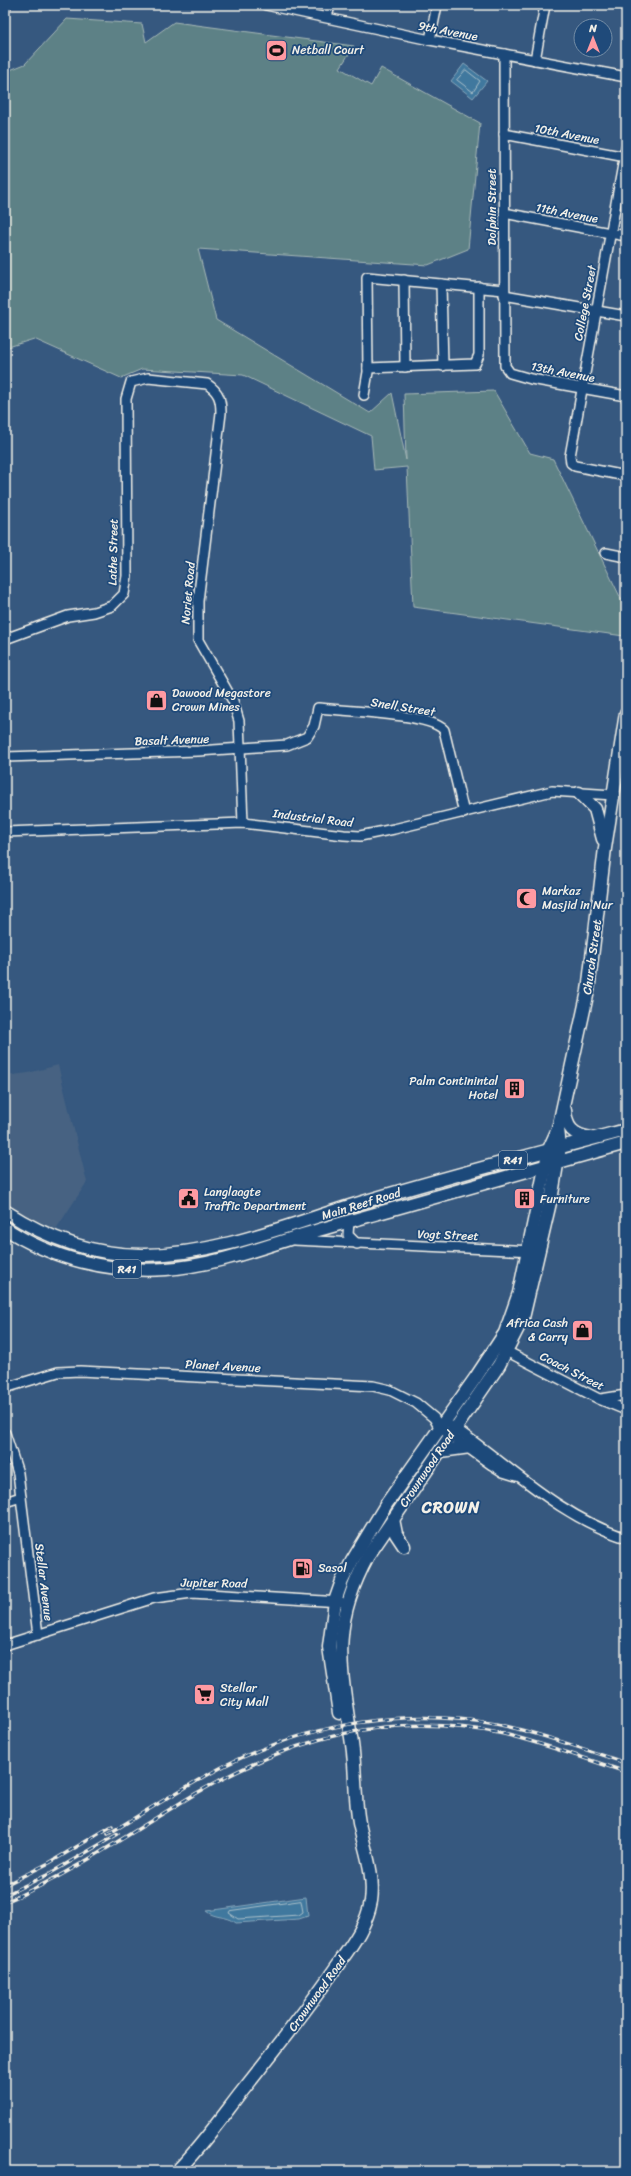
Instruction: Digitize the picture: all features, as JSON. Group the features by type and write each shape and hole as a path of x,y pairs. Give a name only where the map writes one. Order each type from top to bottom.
{"main road":[{"name":"Church Street","path":"552,1163 588,991 605,848 626,713"},
{"path":"579,793 595,809 605,848"},
{"path":"564,1101 566,1119 571,1130 580,1136 595,1138"},
{"name":"Main Reef Road","path":"5,1211 38,1230 85,1248 104,1252 144,1255 208,1249 554,1148 626,1130"},
{"name":"Main Reef Road","path":"5,1228 56,1254 94,1264 130,1269 165,1269 201,1264 626,1143"},
{"name":"Crownwood Road","path":"177,2171 291,2030 362,1929 371,1900 371,1879 330,1664 330,1632 335,1601 352,1561 376,1521 439,1422 480,1372 504,1333 518,1299 533,1251 552,1163"},
{"path":"323,1215 327,1227"},
{"name":"Crownwood Road","path":"354,1785 354,1760 343,1688 341,1656 342,1632 348,1604 358,1575 393,1519 508,1352 528,1302 533,1251"},
{"path":"441,1451 470,1448"},
{"path":"393,1519 396,1534 404,1546"}],"street":[{"name":"9th Avenue","path":"266,5 430,40 626,77"},
{"path":"327,18 330,5"},
{"path":"430,40 437,5"},
{"path":"535,60 545,5"},
{"name":"Dolphin Street","path":"504,54 505,361"},
{"name":"10th Avenue","path":"504,134 625,154"},
{"name":"College Street","path":"625,154 570,449 571,463 580,468 626,476"},
{"name":"11th Avenue","path":"504,213 626,236"},
{"path":"364,395 368,368 367,277 479,288 626,316"},
{"path":"404,280 405,367"},
{"path":"441,284 442,366"},
{"path":"368,368 471,366 479,359 479,288"},
{"name":"13th Avenue","path":"505,361 507,371 514,374 626,396"},
{"name":"Lathe Street","path":"5,639 68,616 104,609 116,603 124,594 127,576 126,399 130,382 148,378 207,384 219,394 221,403"},
{"name":"Noriet Road","path":"221,403 199,594 197,631 200,646 229,692 239,721 243,823"},
{"path":"606,553 626,556"},
{"name":"Basalt Avenue","path":"5,757 240,749 287,745 307,737 314,726 318,708"},
{"name":"Snell Street","path":"318,708 426,720 441,726 448,739 464,813"},
{"name":"Industrial Road","path":"5,832 243,823 360,836 464,813 540,793 560,791 613,795"},
{"path":"349,1221 348,1235 357,1244"},
{"name":"Vogt Street","path":"288,1239 357,1244 533,1251"},
{"name":"Coach Street","path":"508,1352 599,1399 626,1410"},
{"name":"Planet Avenue","path":"5,1388 66,1371 351,1384 390,1390 416,1403 439,1422 453,1431"},
{"path":"599,1399 626,1395"},
{"path":"453,1431 470,1448 492,1465 503,1472 516,1476"},
{"path":"453,1431 572,1514 602,1530 626,1538"},
{"name":"Stellar Avenue","path":"5,1433 18,1473 38,1635 5,1646"},
{"path":"5,1502 21,1497"},
{"name":"Jupiter Road","path":"38,1635 154,1598 179,1593 335,1601 348,1604"}],"shaded area":[{"path":"58,1065 87,1182 56,1229 29,1217 5,1202 5,1076 28,1073"}],"green space":[{"path":"67,19 142,24 146,42 174,22 354,46 340,68 371,86 381,68 480,123 468,249 428,265 198,249 216,320 370,413 392,393 406,460 404,394 494,391 530,453 553,459 626,609 624,636 413,607 407,467 374,470 371,436 243,375 142,369 121,378 34,339 5,348 5,72 25,64"}],"water":[{"path":"464,64 487,81 473,98 451,81"},
{"path":"306,1897 308,1916 299,1919 236,1923 206,1911"}],"railway":[{"path":"108,1834 213,1772 259,1750 292,1738 325,1729 359,1723 427,1717 462,1719 496,1724 545,1737 626,1763"},
{"path":"5,1902 54,1879 195,1794 232,1774 269,1757 306,1744 344,1734 382,1727 421,1725 462,1727 519,1738 626,1772"},
{"path":"5,1885 49,1863 112,1826"},
{"path":"5,1895 47,1875 118,1834"}],"place":[{"name":"Netball Court","path":"276,50"},
{"name":"Dawood Megastore Crown Mines","path":"157,700"},
{"name":"Markaz Masjid in Nur","path":"526,898"},
{"name":"Palm Continintal Hotel","path":"514,1088"},
{"name":"Langlaagte Traffic Department","path":"188,1199"},
{"name":"Furniture","path":"524,1199"},
{"name":"Africa Cash & Carry","path":"583,1330"},
{"name":"Sasol","path":"302,1568"},
{"name":"Stellar City Mall","path":"205,1695"}],"district":[{"name":"CROWN","path":"451,1507"}]}
